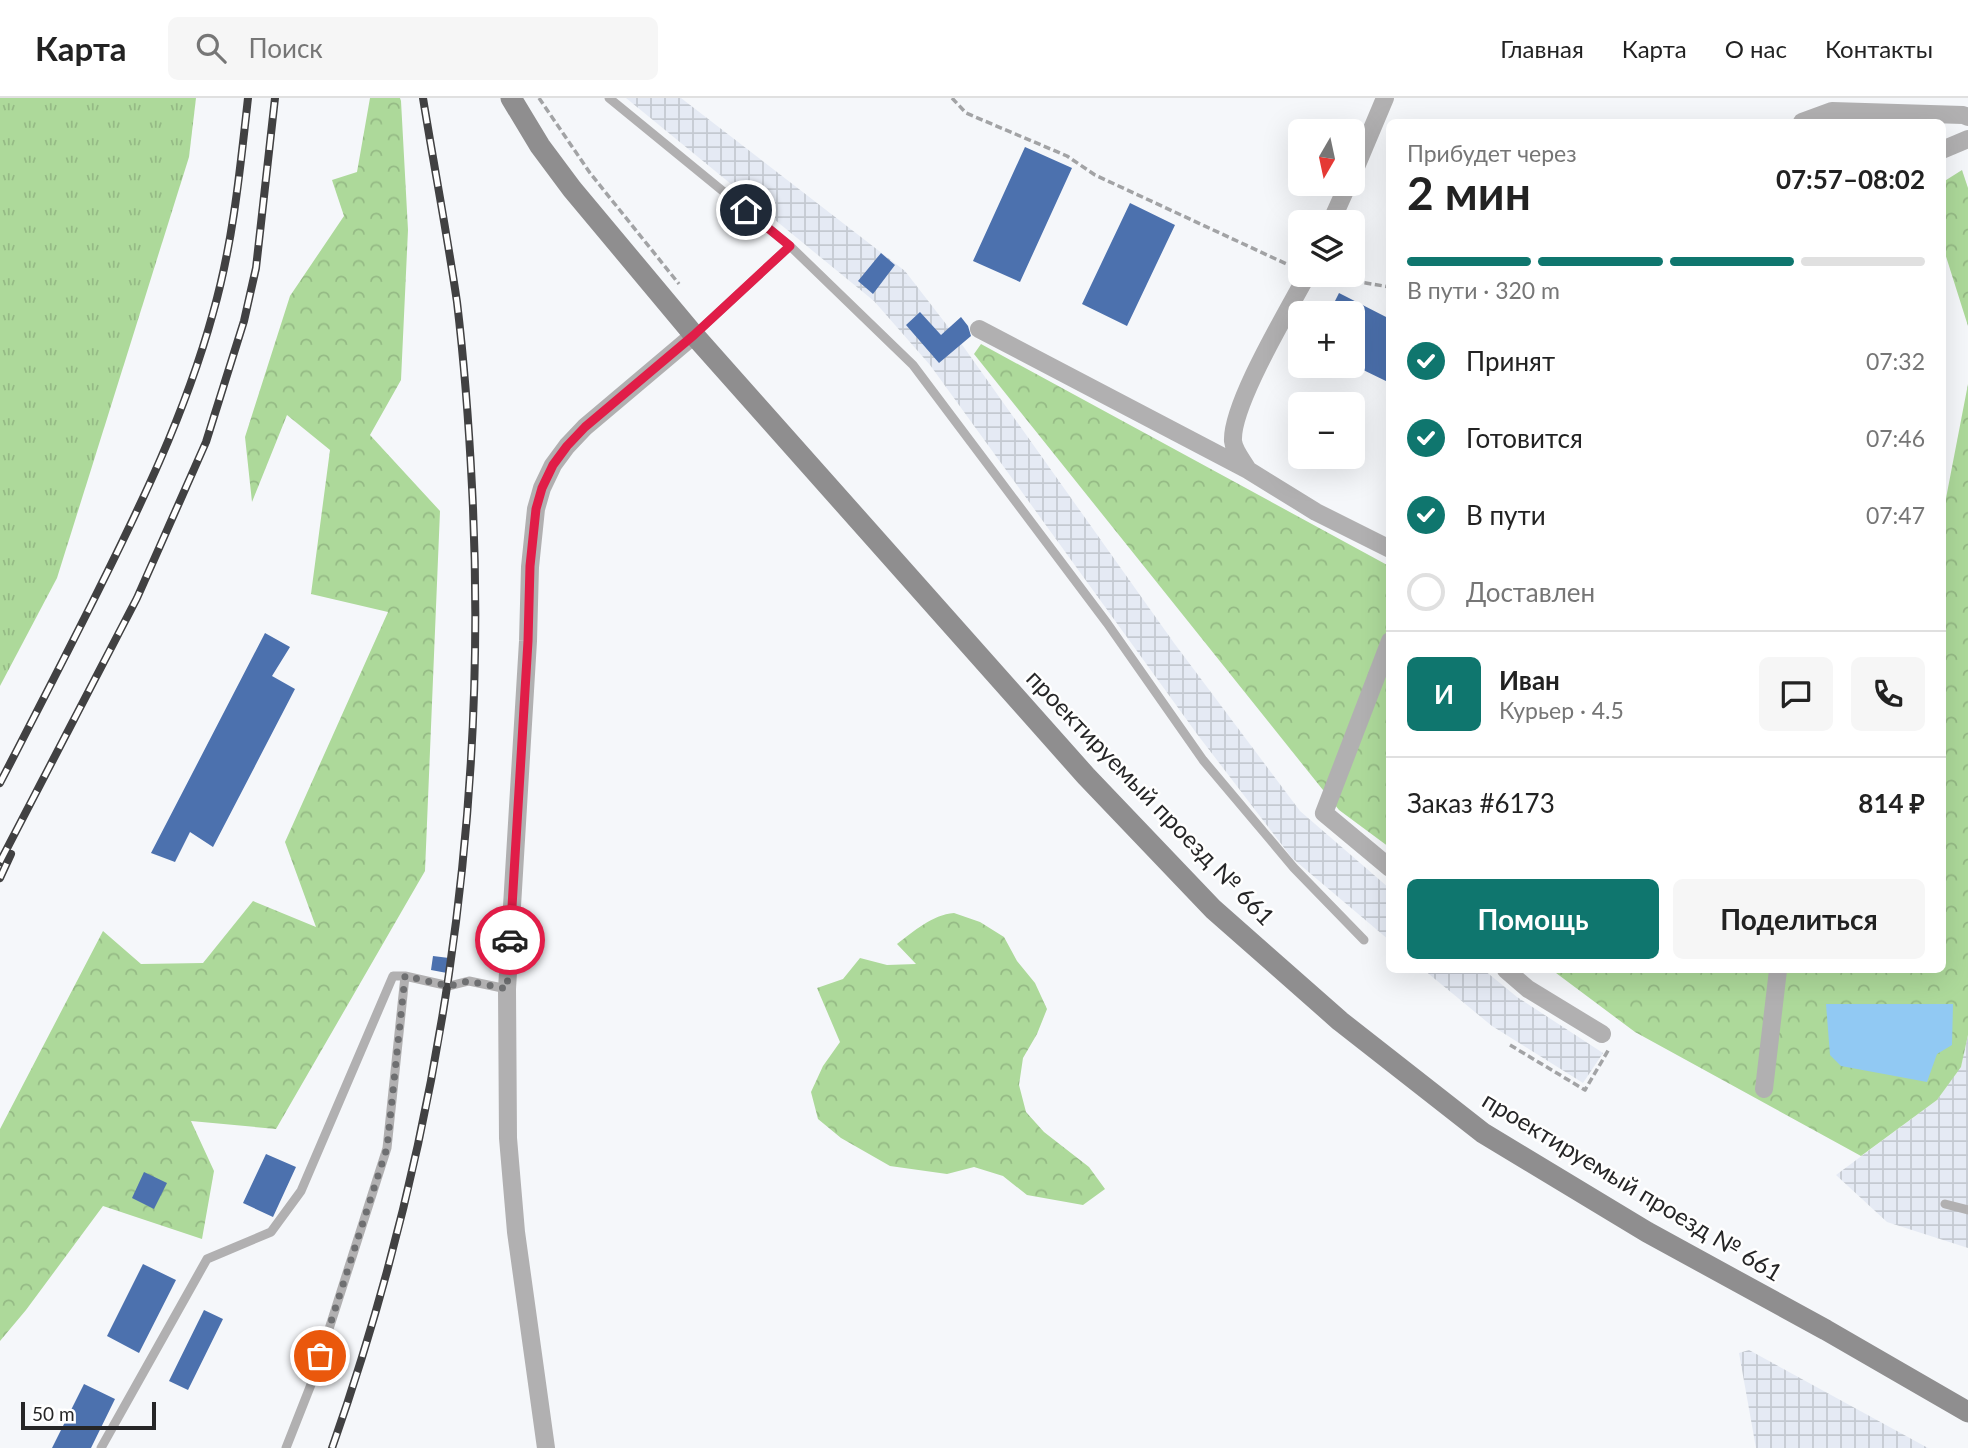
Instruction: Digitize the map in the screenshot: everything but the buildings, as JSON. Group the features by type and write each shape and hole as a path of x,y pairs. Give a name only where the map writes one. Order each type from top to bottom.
{"main road":[{"name":"проектируемый проезд № 661","path":"511,98 540,146 572,190 694,335 1086,776 1213,909 1340,1021 1483,1133 1647,1232 1968,1412"}],"street":[{"path":"1365,146 1385,98"},
{"path":"1810,119 1832,111 1963,114 1968,117"},
{"path":"1946,148 1968,139"},
{"path":"1248,470 1233,446 1233,426 1250,386 1301,287"},
{"path":"979,329 1248,470 1316,512 1386,547"},
{"path":"546,1448 516,1232 508,1138 507,989 530,566 536,509 553,465 576,437 694,335"},
{"path":"1386,651 1324,813 1386,865"},
{"path":"1509,973 1528,989 1602,1034"},
{"path":"1764,1089 1778,973"}],"lane":[{"path":"609,98 790,246 913,365 1107,623 1203,760 1294,868 1364,940"},
{"path":"694,335 790,246"},
{"path":"101,1448 207,1259 271,1232 301,1191 393,976 405,976 449,986 468,981 507,989"},
{"path":"286,1448 312,1382 387,1148 405,976"},
{"path":"1945,1204 1968,1210"}],"path":[{"path":"539,98 590,173 680,285"},
{"path":"952,98 965,113 1067,156 1095,175 1288,264"},
{"path":"1365,283 1386,286"},
{"path":"1510,1045 1585,1090 1612,1044 1602,1034"}],"shaded area":[{"path":"626,98 681,98 905,271 963,346 1174,643 1300,811 1386,885 1386,937 1292,858 1197,734 930,365 874,301"},
{"path":"1428,973 1488,973 1517,997 1603,1053 1583,1083 1492,1026"},
{"path":"1968,1035 1968,1248 1887,1222 1836,1175 1937,1100 1961,1066"},
{"path":"1749,1350 1928,1448 1756,1448 1739,1353"}],"green space":[{"path":"0,98 196,98 189,157 57,578 0,686"},
{"path":"370,98 400,98 401,101 408,230 401,380 370,435 440,511 425,871 276,1129 191,1121 214,1171 202,1239 103,1206 0,1341 0,1129 103,931 141,964 203,963 253,901 316,927 285,842 388,612 311,594 330,450 287,415 252,502 245,437 290,296 344,216 332,180 357,172"},
{"path":"1962,170 1968,188 1968,326 1946,256 1946,180"},
{"path":"981,344 1386,564 1386,845 1339,810 974,354"},
{"path":"1968,384 1968,1035 1961,1067 1937,1100 1861,1156 1635,1032 1556,973 1946,973 1946,498"},
{"path":"954,913 980,922 1004,937 1017,961 1035,983 1047,1009 1023,1058 1019,1085 1026,1112 1044,1132 1089,1167 1105,1189 1083,1205 1027,1195 1003,1176 974,1167 947,1174 890,1166 841,1138 818,1119 811,1092 823,1066 840,1042 817,988 843,979 860,958 887,965 916,964 897,944 931,920"}],"water":[{"path":"1826,1004 1953,1004 1952,1045 1937,1054 1927,1082 1841,1066 1830,1055"}],"railway":[{"path":"0,783 127,532 160,461 189,388 213,313 226,260 248,98"},
{"path":"0,862 137,598 206,442 244,321 256,268 275,98"},
{"path":"332,1448 370,1332 402,1214 428,1095 449,974 464,853 472,731 475,609 472,487 457,302 423,98"},
{"path":"0,878 11,854"}],"way so far":[{"path":"320,1356 387,1148 405,976 449,986 468,981 507,989 510,940"}],"route":[{"path":"510,940 530,566 536,509 542,488 553,465 585,427 694,335 790,246 746,210"}]}
